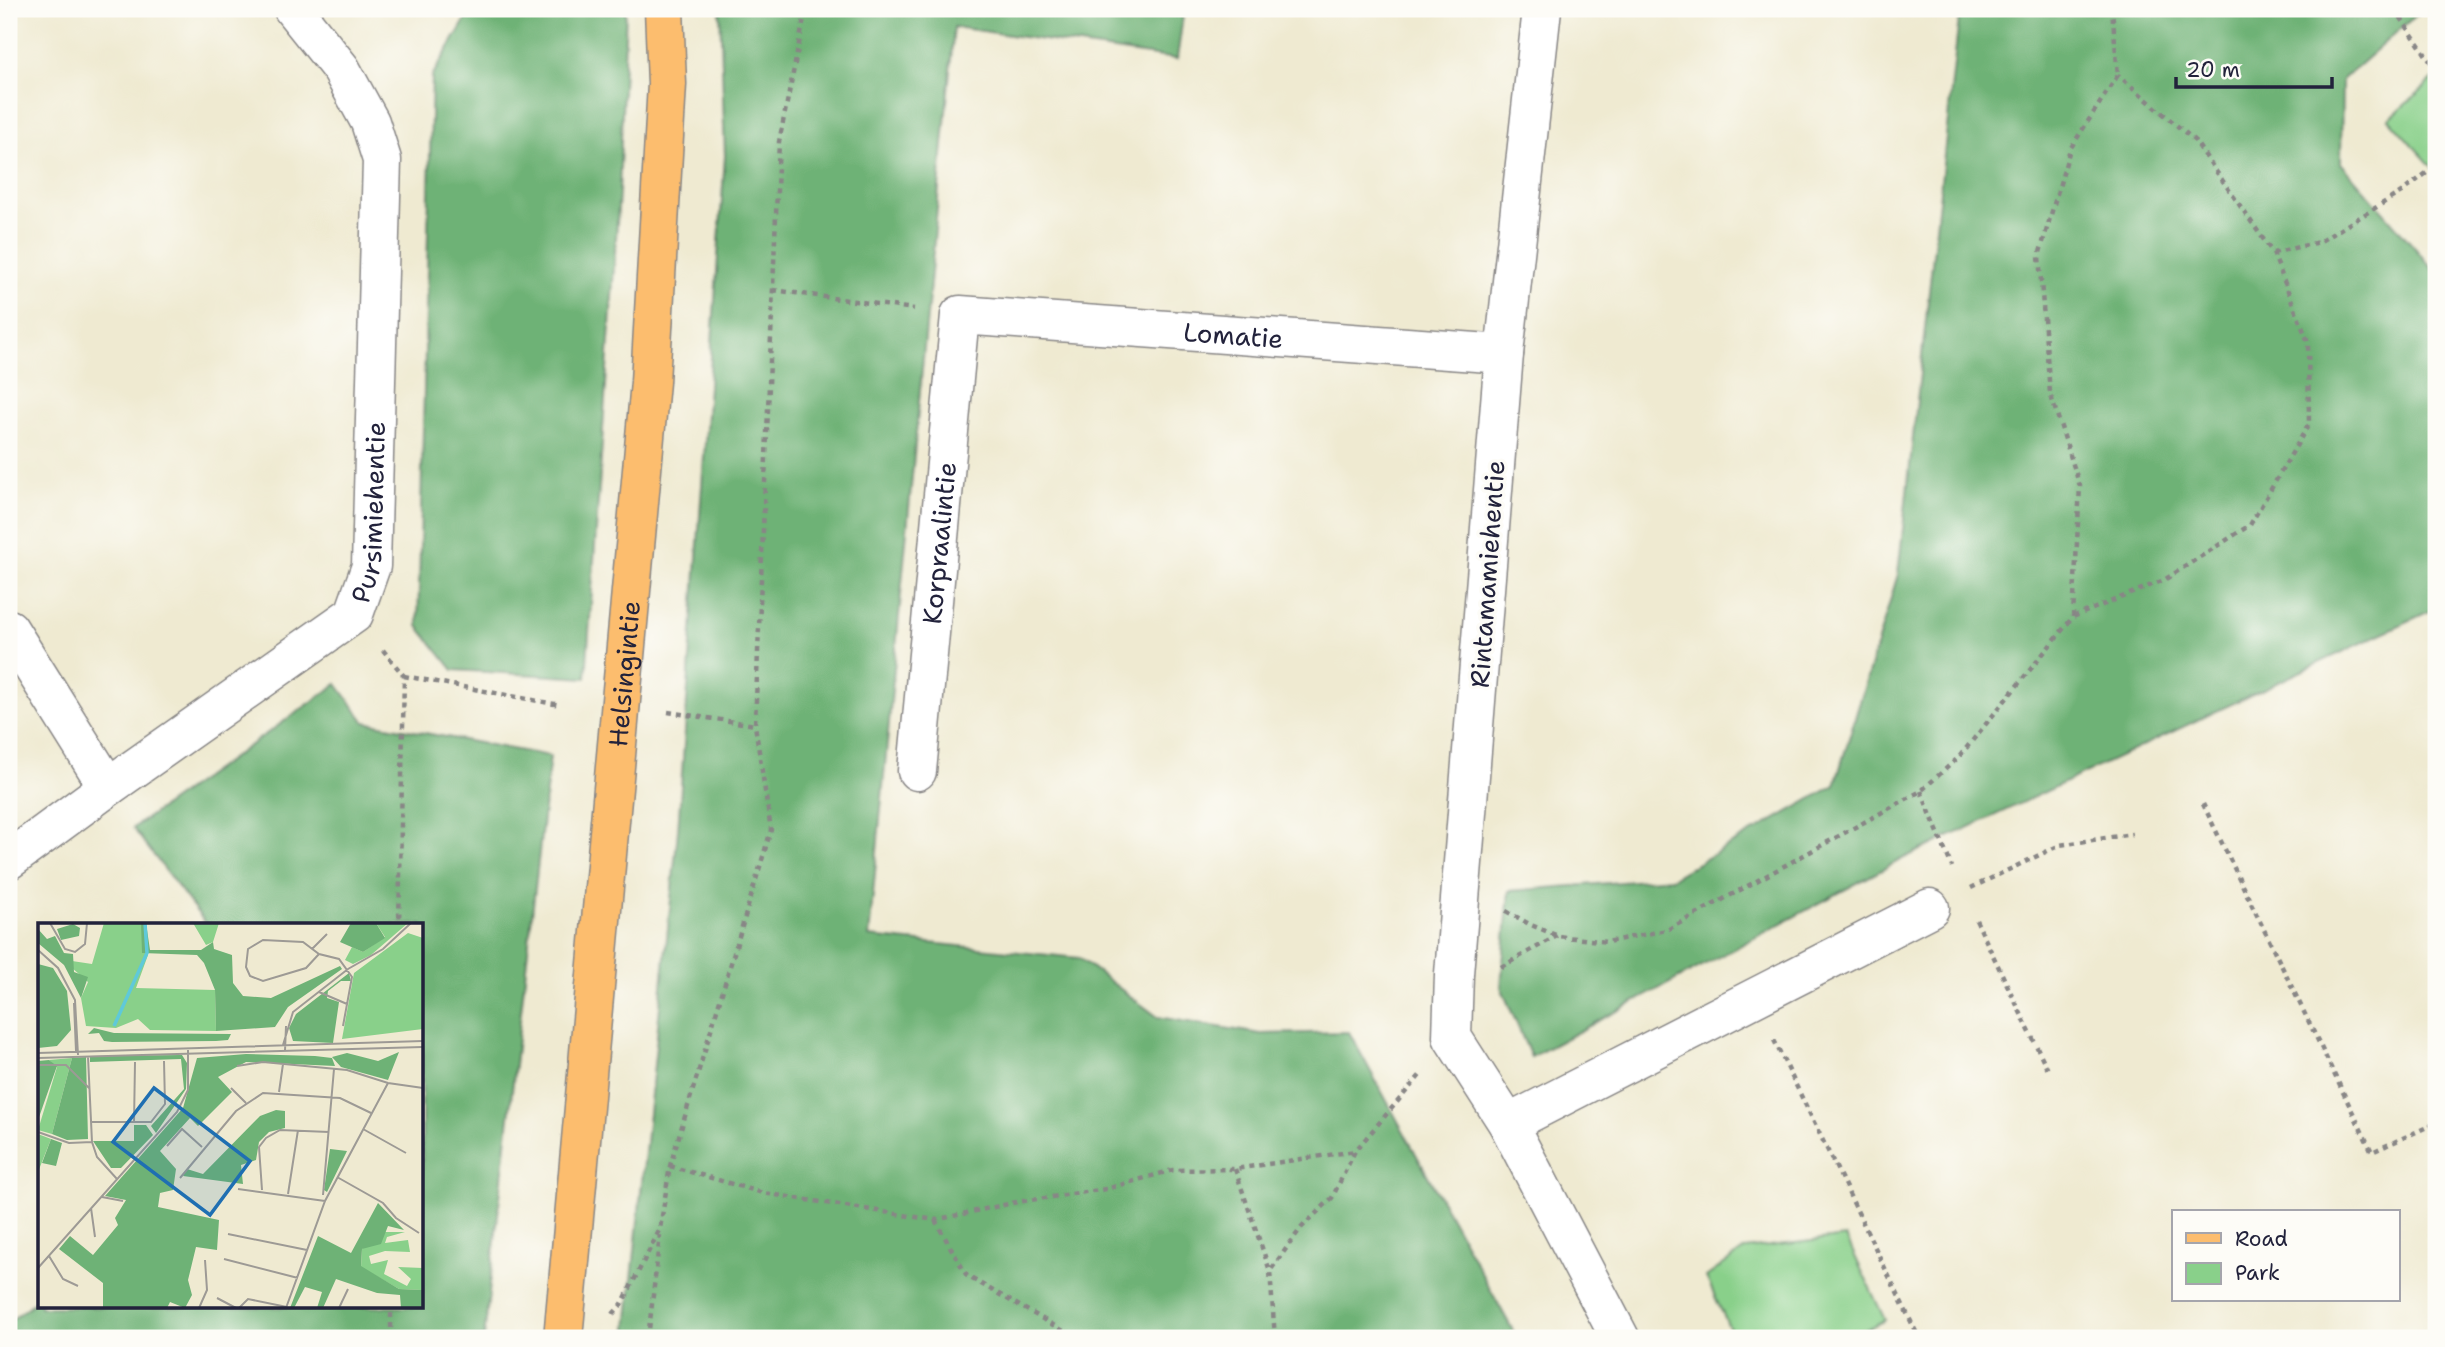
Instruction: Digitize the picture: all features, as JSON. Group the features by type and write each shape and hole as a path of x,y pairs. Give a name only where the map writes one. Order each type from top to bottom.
{"main road":[{"name":"Helsingintie","path":"563,1338 650,382 667,84 664,9"}],"street":[{"name":"Pursimiehentie","path":"9,860 354,614 371,566 382,160 370,121 341,69 293,9"},
{"name":"Rintamamiehentie","path":"1452,1037 1454,974 1504,354 1542,9"},
{"name":"Lomatie","path":"960,315 1504,354"},
{"name":"Korpraalintie","path":"917,771 960,315"},
{"path":"9,629 108,787"},
{"path":"1508,1124 1946,900"},
{"path":"1452,1037 1508,1124 1620,1338"}],"path":[{"path":"648,1338 670,1166 771,830 755,725 779,142 806,9"},
{"path":"2073,617 2080,486 2049,393 2039,256 2070,149 2118,75 2112,9"},
{"path":"2395,9 2436,70"},
{"path":"1462,888 1531,925 1558,936 1607,942 1667,930 1921,791 1959,757 2073,617 2164,580 2250,525 2309,424 2308,342 2273,253 2195,141 2118,75"},
{"path":"2273,253 2319,242 2403,191 2433,168"},
{"path":"773,290 960,315"},
{"path":"354,614 404,676 399,923"},
{"path":"404,676 560,705"},
{"path":"668,712 755,725"},
{"path":"1921,791 1946,900 2048,1070"},
{"path":"2203,804 2372,1152 2436,1123"},
{"path":"1946,900 2060,845 2132,834"},
{"path":"1454,974 1500,967 1558,936"},
{"path":"1754,996 1919,1338"},
{"path":"1270,1271 1301,1228 1332,1198 1354,1151 1452,1037"},
{"path":"670,1166 762,1193 935,1220 1017,1202 1106,1189 1172,1170 1235,1169 1354,1151"},
{"path":"1235,1169 1270,1271 1275,1338"},
{"path":"935,1220 967,1276 1076,1338"},
{"path":"607,1321 622,1304 660,1229"},
{"path":"391,1308 391,1338"}],"green space":[{"path":"472,9 626,9 619,194 586,678 453,670 418,626 432,76"},
{"path":"720,9 1184,9 1177,59 954,27 869,937 1079,958 1158,1017 1261,1034 1349,1032 1517,1338 626,1338 678,830 725,156"},
{"path":"1960,9 2423,9 2342,80 2341,163 2436,272 2436,608 1904,858 1531,1057 1501,987 1509,891 1672,878 1835,785 1898,574"},
{"path":"2436,77 2436,171 2389,119"},
{"path":"337,684 365,722 550,756 484,1338 9,1338 9,1322 38,1300 38,1308 424,1308 424,923 205,923 133,828"},
{"path":"1846,1237 1885,1320 1848,1338 1734,1338 1706,1277 1745,1249"}]}
